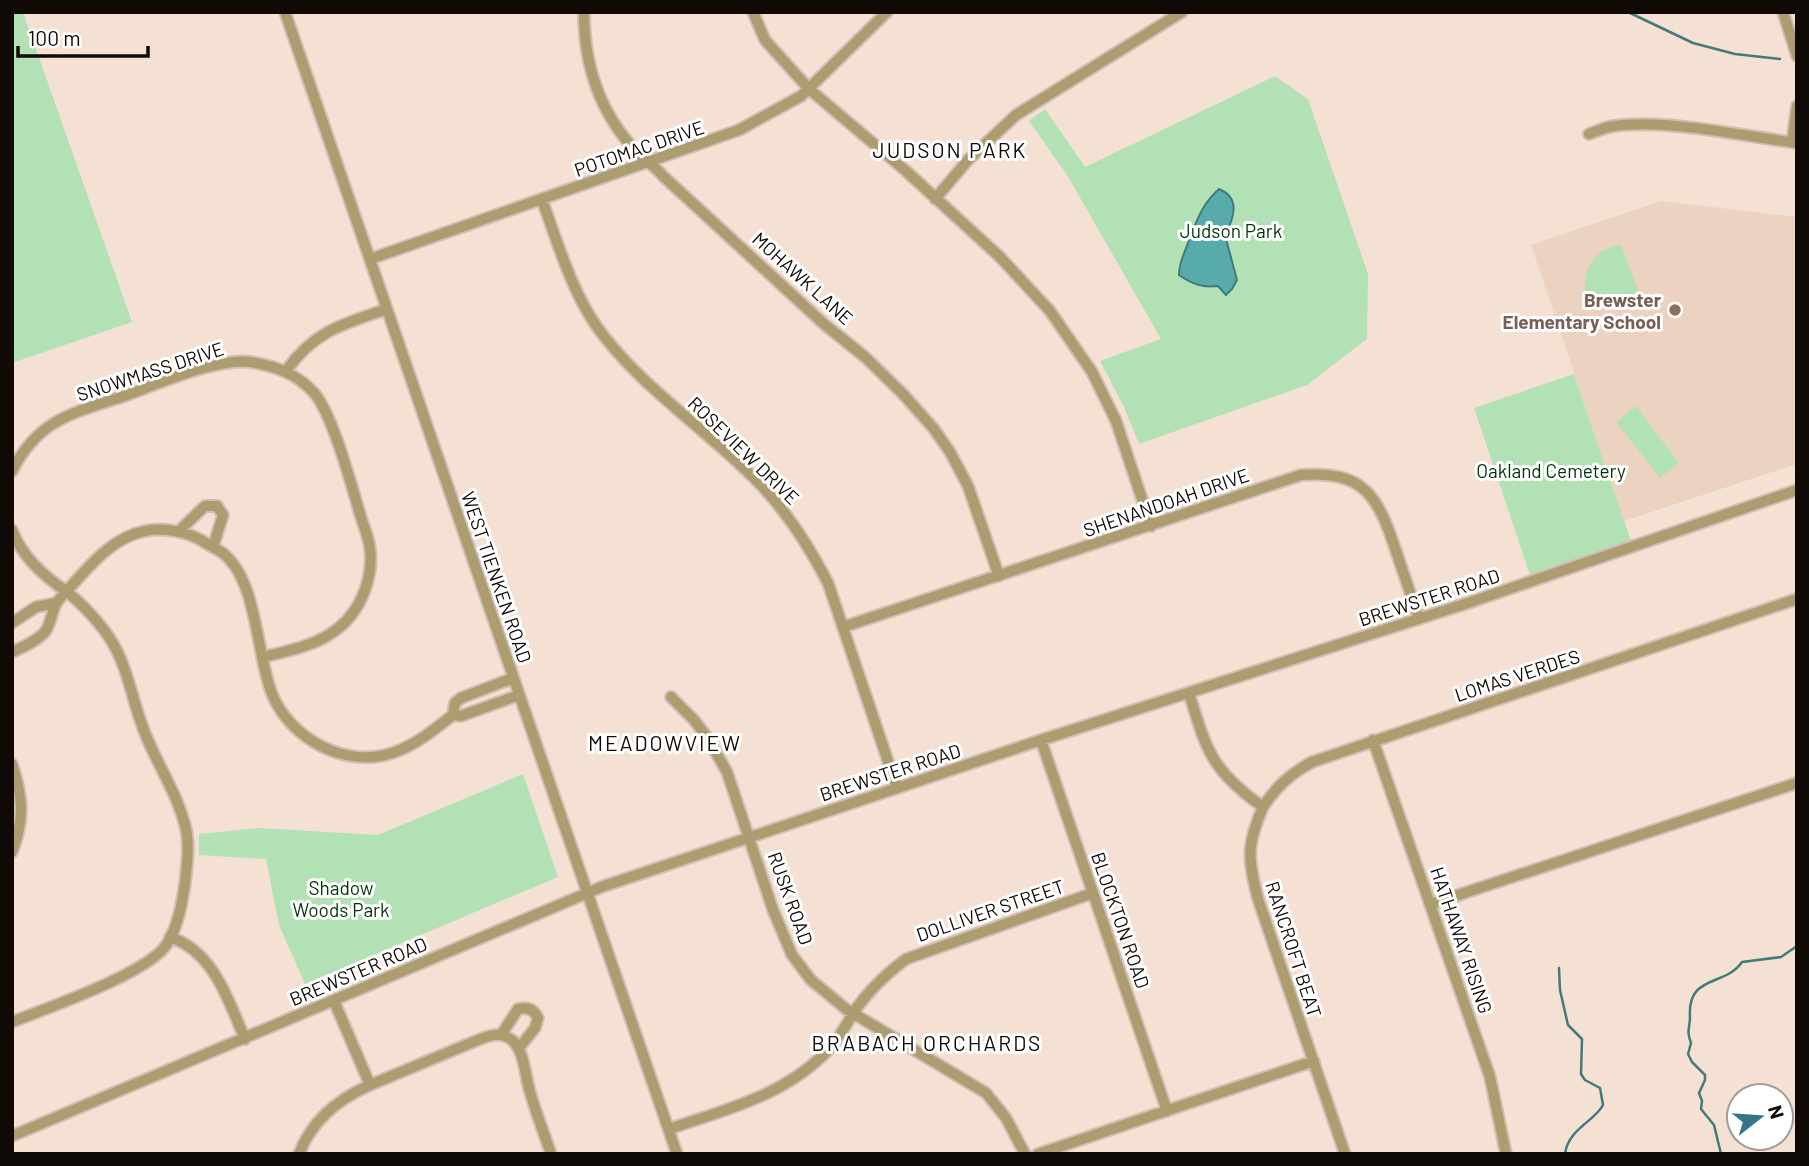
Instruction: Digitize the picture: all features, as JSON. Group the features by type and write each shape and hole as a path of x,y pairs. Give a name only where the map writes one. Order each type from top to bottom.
{"street":[{"name":"WEST TIENKEN ROAD","path":"285,12 677,1154"},
{"name":"MOHAWK LANE","path":"584,12 586,58 601,100 613,121 637,153 652,162 663,176 785,288 865,357 934,429 968,486 999,576"},
{"path":"753,12 765,40 809,89 935,199 1026,283 1050,311 1092,372 1116,421 1151,526"},
{"name":"POTOMAC DRIVE","path":"370,259 740,130 801,96 887,12"},
{"path":"935,199 968,160 1016,115 1182,12"},
{"path":"1783,12 1797,56"},
{"path":"1588,134 1611,126 1630,124 1681,127 1795,142 1797,106"},
{"name":"ROSEVIEW DRIVE","path":"542,201 576,289 597,328 632,367 756,480 793,522 828,583 897,788"},
{"path":"286,371 298,355 322,335 387,309"},
{"name":"SNOWMASS DRIVE","path":"12,471 35,436 47,426 93,406 221,364 247,361 286,371 316,396 325,412 370,549 370,575 355,611 325,639 263,657"},
{"name":"SHENANDOAH DRIVE","path":"843,627 1301,475 1329,474 1363,489 1375,499 1384,516 1419,619"},
{"name":"BREWSTER ROAD","path":"12,1136 587,893 1041,740 1419,619 1797,490"},
{"path":"178,532 205,506 217,506 223,515 213,547"},
{"path":"12,530 17,543 30,560 105,631 116,649 125,668 146,736 182,813 188,848 182,903 166,945 151,960 123,976 12,1022"},
{"path":"12,652 46,632 56,603 122,538 145,531 178,532 199,538 213,547 225,555 239,572 272,694 292,724 310,740 336,753 375,757 393,753 427,735 453,715 455,703 461,698 513,678"},
{"name":"LOMAS VERDES","path":"1263,807 1273,791 1295,771 1312,762 1797,600"},
{"path":"12,622 36,607 56,603"},
{"path":"1189,693 1208,751 1215,763 1238,789 1263,807"},
{"path":"453,715 461,716 519,695"},
{"name":"RUSK ROAD","path":"671,697 694,720 718,754 792,955 818,986 853,1013 986,1093 1006,1118 1025,1154"},
{"name":"BLOCKTON ROAD","path":"1041,740 1167,1111"},
{"name":"HATHAWAY RISING","path":"1373,740 1490,1077 1506,1154"},
{"path":"12,764 21,793 22,812 19,833 12,852"},
{"path":"1431,904 1797,783"},
{"name":"RANCROFT BEAT","path":"1263,807 1252,832 1249,851 1251,871 1258,899 1345,1154"},
{"name":"DOLLIVER STREET","path":"669,1129 756,1099 799,1076 830,1048 853,1013 880,980 906,959 1093,893"},
{"path":"170,937 197,953 222,983 245,1038"},
{"path":"334,1000 370,1085"},
{"path":"501,1035 518,1010 533,1010 538,1018 535,1028 519,1048"},
{"path":"299,1154 305,1138 320,1119 350,1094 495,1034 511,1039 519,1048 529,1091 551,1154"},
{"path":"1038,1154 1314,1060"}],"shaded area":[{"name":"Brewster Elementary School","path":"1661,201 1797,217 1797,464 1624,521 1531,245"}],"green space":[{"path":"12,12 23,12 132,322 12,363"},
{"name":"Judson Park","path":"1275,76 1308,99 1368,274 1367,339 1307,385 1139,444 1124,407 1100,361 1161,339 1067,175 1029,121 1045,109 1085,167"},
{"path":"1621,245 1638,290 1636,296 1593,311 1585,289 1588,269 1600,253"},
{"name":"Oakland Cemetery","path":"1574,374 1631,541 1530,575 1474,408"},
{"path":"1636,406 1679,463 1660,478 1616,422"},
{"name":"Shadow Woods Park","path":"523,774 558,877 305,984 279,925 266,859 199,855 199,834 259,828 378,835"}],"water":[{"path":"1219,189 1230,198 1234,209 1225,235 1237,280 1226,295 1218,286 1197,285 1179,275 1182,258 1200,214"}],"waterway":[{"path":"1628,12 1693,43 1735,54 1780,59"},
{"path":"1721,1154 1714,1125 1701,1109 1699,1093 1705,1075 1688,1054 1691,1043 1688,1032 1694,994 1701,987 1735,970 1742,962 1781,957 1797,946"},
{"path":"1559,968 1560,990 1568,1025 1582,1039 1581,1074 1585,1080 1600,1088 1603,1105 1571,1138 1565,1154"}],"place":[{"name":"Brewster Elementary School","path":"1675,310"}],"district":[{"name":"JUDSON PARK","path":"950,149"},
{"name":"MEADOWVIEW","path":"665,742"},
{"name":"BRABACH ORCHARDS","path":"927,1042"}]}
